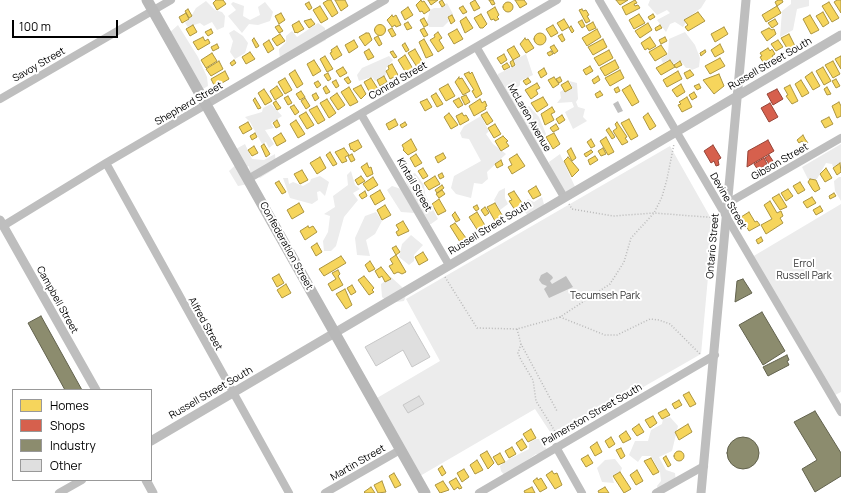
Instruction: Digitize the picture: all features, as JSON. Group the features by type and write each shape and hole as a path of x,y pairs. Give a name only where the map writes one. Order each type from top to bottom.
{"main road":[{"name":"Confederation Street","path":"147,0 425,493"}],"street":[{"name":"Savoy Street","path":"0,99 171,0"},
{"name":"Shepherd Street","path":"2,223 385,0"},
{"name":"Conrad Street","path":"248,179 477,48 557,0"},
{"name":"Devine Street","path":"599,0 841,412"},
{"name":"Ontario Street","path":"701,493 715,355 746,0"},
{"name":"Russell Street South","path":"152,440 841,35"},
{"name":"McLaren Avenue","path":"477,48 564,197"},
{"name":"Kintail Street","path":"361,114 450,265"},
{"name":"Gibson Street","path":"728,202 841,138"},
{"name":"Alfred Street","path":"106,163 232,394 289,493"},
{"name":"Campbell Street","path":"2,223 95,389"},
{"name":"Palmerston Street South","path":"479,493 715,355"},
{"path":"556,448 582,493"},
{"name":"Martin Street","path":"325,493 400,450"},
{"path":"656,493 704,466"},
{"path":"59,493 80,481"},
{"path":"147,481 153,493"}],"path":[{"path":"440,270 477,328 517,329 560,317 610,284 624,262 632,238 654,213 667,179 676,132"},
{"path":"564,197 572,209 613,216 654,213 726,218"},
{"path":"560,317 606,335 617,335 650,319 659,320 670,324 701,355"},
{"path":"517,329 520,344 557,411"},
{"path":"520,344 518,353 533,380 536,401 558,436"}],"green space":[{"path":"650,0 706,0 701,8 686,19 683,27 675,22 670,24 666,32 657,20 670,13 667,10 657,15 648,5"},
{"path":"791,0 809,0 809,6 797,9 793,30 780,37 782,11 791,4"},
{"path":"206,1 215,10 222,12 225,16 224,27 217,30 212,22 204,26 200,23 188,27 185,23 196,8"},
{"path":"233,2 244,6 243,16 250,20 260,15 258,7 265,2 273,12 270,21 258,25 249,24 242,33 228,16 236,10 231,4"},
{"path":"447,3 453,14 447,17 449,21 443,27 429,27 427,22 430,10 440,8"},
{"path":"318,23 325,28 326,40 286,62 280,59 279,49 286,42 286,36 292,31 297,37"},
{"path":"178,25 198,57 207,77 208,86 201,90 168,34"},
{"path":"234,30 243,36 248,43 245,53 235,59 230,52 233,41 229,33"},
{"path":"685,32 695,45 700,58 699,67 692,70 690,68 686,68 680,60 673,64 670,59 663,63 661,59 668,54 669,39"},
{"path":"526,54 533,75 520,81 520,85 515,90 519,106 513,108 497,78 498,74 516,65 514,60"},
{"path":"389,56 393,60 386,68 386,75 375,81 372,77 359,81 357,75 362,68"},
{"path":"569,81 577,83 578,99 576,102 578,107 585,109 583,117 587,121 573,129 565,112 574,107 572,102 557,103 561,98 560,92 563,90 565,92 573,88"},
{"path":"271,104 282,116 271,123 274,128 265,130 274,144 269,148 266,142 262,144 250,122 245,117 262,112 263,108"},
{"path":"529,106 539,117 546,134 543,139 547,149 543,153 539,151 519,112"},
{"path":"481,116 489,131 486,134 493,144 506,154 487,172 488,179 482,184 474,183 471,198 456,194 451,188 454,176 481,161 469,139 462,138 460,133 464,126"},
{"path":"245,144 252,159 264,160 275,154 276,168 260,178 250,172 249,166 245,168 248,184 238,186 229,171 240,161 236,149"},
{"path":"841,144 841,164 840,163 833,167 832,164 826,163 817,179 808,179 802,167"},
{"name":"Tecumseh Park","path":"670,146 713,222 701,354 554,438 535,409 420,476 377,398 440,361 406,299"},
{"path":"560,154 576,189 566,194 552,173 549,162"},
{"path":"351,171 355,185 360,189 353,193 358,200 344,217 336,246 331,251 324,251 323,241 328,232 330,216 324,214 335,207 333,196 348,185 347,175"},
{"path":"415,173 424,185 425,194 438,219 431,224 423,223 423,214 420,207 415,213 401,212 387,190 392,186 404,190 408,188 405,177"},
{"path":"320,176 329,182 325,196 320,191 317,192 318,200 312,204 290,198 283,178 288,178 289,184 293,182 303,186 310,182 311,179"},
{"path":"841,177 841,201 835,191 834,181"},
{"path":"505,188 505,198 508,204 500,210 494,200 499,191"},
{"path":"542,197 545,208 529,217 521,207 528,199 534,202"},
{"name":"Errol Russell Park","path":"841,204 841,392 835,395 752,257"},
{"path":"376,212 382,221 375,234 366,240 370,256 357,255 355,238 365,216"},
{"path":"411,235 423,245 414,255 414,261 409,265 399,257 402,244"},
{"path":"391,277 402,287 406,295 404,301 389,303 382,297 381,284"},
{"path":"670,417 678,426 672,451 659,457 666,470 675,473 676,483 658,489 657,486 661,481 660,472 651,456 642,456 638,462 629,455 635,441 648,441 651,430 662,424 663,419"},
{"path":"536,439 543,439 548,454 542,457 536,454 505,476 501,471 500,466 509,459 529,449 529,443"},
{"path":"615,459 622,468 621,471 612,476 614,483 602,482 597,468 605,460"}],"shaded area":[{"path":"618,101 623,111 618,113 613,104"},
{"path":"547,272 553,278 550,281 552,284 566,276 573,287 549,298 544,289 547,286 542,284 539,280 541,275"}],"building: Homes":[{"path":"216,0 223,0 226,4 217,10 213,3"},
{"path":"331,0 338,13 332,17 323,3"},
{"path":"335,0 345,0 348,6 341,11"},
{"path":"421,0 422,2 424,1 430,10 424,14 422,11 420,12 416,5"},
{"path":"428,0 438,0 431,5"},
{"path":"442,0 445,5 442,7 439,2"},
{"path":"475,0 480,8 474,11 470,3"},
{"path":"489,0 493,0 495,4 492,5"},
{"path":"515,0 524,0 527,4 520,8"},
{"path":"616,0 628,0 620,5"},
{"path":"635,0 637,3 634,4 635,6 638,5 640,8 626,15 622,7"},
{"path":"782,0 783,2 777,6 775,2"},
{"path":"841,0 841,13 834,2"},
{"path":"309,2 312,8 309,10 305,4"},
{"path":"506,2 510,2 512,3 512,11 506,12 503,9 503,5"},
{"path":"829,2 839,18 832,22 822,6"},
{"path":"320,6 328,19 321,23 313,10"},
{"path":"463,6 467,12 463,14 459,8"},
{"path":"777,6 781,13 766,22 762,15"},
{"path":"408,7 413,15 405,20 401,12"},
{"path":"495,7 499,15 497,17 499,19 495,21 494,19 491,20 487,12"},
{"path":"188,9 192,16 189,18 185,11"},
{"path":"582,9 583,11 586,10 589,15 587,16 590,21 586,23 579,10"},
{"path":"698,12 705,21 688,31 685,27 688,25 684,20"},
{"path":"823,12 829,23 823,27 816,16"},
{"path":"186,13 189,19 182,23 179,17"},
{"path":"281,13 285,20 279,24 275,16"},
{"path":"481,14 487,24 483,28 480,28 474,18"},
{"path":"639,14 645,23 634,29 629,20"},
{"path":"653,14 655,17 650,20 648,17"},
{"path":"392,15 393,17 396,15 401,25 396,27 395,25 392,27 387,20"},
{"path":"452,15 455,21 451,24 448,17"},
{"path":"810,15 819,30 811,34 803,19"},
{"path":"466,17 473,28 465,33 460,21"},
{"path":"424,18 428,25 424,27 420,20"},
{"path":"311,19 315,24 309,28 304,21"},
{"path":"564,19 569,27 562,31 557,23"},
{"path":"775,19 778,24 772,28 768,23"},
{"path":"582,20 585,26 582,28 578,22"},
{"path":"299,21 304,29 295,33 292,25"},
{"path":"408,22 412,28 407,30 404,24"},
{"path":"593,22 596,28 589,31 586,26"},
{"path":"648,23 652,30 640,38 635,31"},
{"path":"193,25 197,32 190,36 186,29"},
{"path":"279,25 283,31 279,33 275,27"},
{"path":"378,25 382,25 384,26 384,34 378,35 375,32 375,28"},
{"path":"553,25 558,33 551,37 546,29"},
{"path":"660,25 662,28 656,31 655,28"},
{"path":"571,26 574,31 572,33 569,28"},
{"path":"724,27 728,34 715,42 711,34"},
{"path":"392,28 396,35 392,37 388,30"},
{"path":"424,28 428,35 424,37 420,30"},
{"path":"769,28 772,30 774,29 776,34 767,41 761,32"},
{"path":"211,29 213,33 208,36 205,32"},
{"path":"457,29 463,39 454,44 448,34"},
{"path":"597,29 601,37 587,46 582,38"},
{"path":"438,32 442,38 439,40 444,48 438,52 430,40 435,37 434,35"},
{"path":"369,33 372,40 365,46 359,37"},
{"path":"540,33 544,35 546,39 544,43 540,45 536,43 534,39 536,35"},
{"path":"280,34 285,41 277,46 272,39"},
{"path":"562,34 565,40 562,42 558,36"},
{"path":"789,34 795,46 788,50 781,38"},
{"path":"378,36 382,44 379,46 374,38"},
{"path":"203,37 205,41 208,39 210,43 198,50 193,42"},
{"path":"650,37 656,46 649,50 648,48 645,50 641,43"},
{"path":"665,37 667,41 661,44 659,40"},
{"path":"254,38 259,46 256,48 252,40"},
{"path":"525,38 526,40 528,39 534,48 526,53 520,44"},
{"path":"424,39 433,55 426,58 419,42"},
{"path":"603,39 607,47 593,55 588,47"},
{"path":"269,40 274,49 268,53 263,44"},
{"path":"354,40 358,47 349,53 345,45"},
{"path":"778,40 783,47 776,51 771,44"},
{"path":"405,43 409,50 406,52 402,45"},
{"path":"217,44 219,48 213,51 211,47"},
{"path":"720,44 724,52 715,57 711,50"},
{"path":"554,45 558,51 554,54 550,47"},
{"path":"661,45 667,54 655,61 649,52"},
{"path":"337,46 342,55 334,60 330,53 332,52 331,50"},
{"path":"514,46 520,56 513,60 507,50"},
{"path":"768,48 770,51 772,49 775,54 772,56 773,58 763,62 760,57 762,56 760,53"},
{"path":"369,49 374,57 368,60 364,52"},
{"path":"415,49 423,63 417,67 408,53"},
{"path":"609,50 613,58 599,66 594,58"},
{"path":"705,50 706,52 701,56 700,53"},
{"path":"393,51 397,57 394,58 390,52"},
{"path":"551,51 553,54 549,56 547,53"},
{"path":"250,52 255,59 246,64 242,57"},
{"path":"212,53 217,61 206,68 201,60"},
{"path":"504,54 507,60 501,64 497,58"},
{"path":"405,55 413,69 406,73 398,60"},
{"path":"325,56 333,69 327,72 320,59"},
{"path":"841,56 841,69 835,59"},
{"path":"720,58 725,66 710,74 705,66"},
{"path":"234,60 236,63 232,66 230,63"},
{"path":"314,60 321,71 313,76 307,64"},
{"path":"513,60 515,65 512,67 510,62"},
{"path":"615,60 619,68 605,76 600,68"},
{"path":"670,60 675,67 661,75 656,68"},
{"path":"219,61 223,69 211,76 206,69"},
{"path":"680,61 682,65 676,68 674,65"},
{"path":"833,61 840,74 833,78 825,65"},
{"path":"507,63 510,67 504,70 502,66"},
{"path":"392,64 398,75 390,79 386,71 389,69 388,66"},
{"path":"590,66 593,71 586,75 583,70"},
{"path":"343,67 347,73 340,77 336,71"},
{"path":"823,67 831,81 824,85 816,71"},
{"path":"544,68 547,74 541,78 538,72"},
{"path":"295,70 303,84 297,88 289,74"},
{"path":"620,70 624,78 610,86 605,78"},
{"path":"690,70 694,75 687,79 684,73"},
{"path":"225,71 229,79 215,87 211,79"},
{"path":"678,71 682,79 667,87 663,80"},
{"path":"469,72 470,74 472,72 482,94 476,98 472,91 474,90 464,74"},
{"path":"812,72 820,86 813,90 805,77"},
{"path":"328,73 331,79 328,81 324,75"},
{"path":"719,74 724,86 714,94 703,80"},
{"path":"384,76 387,82 380,86 377,80"},
{"path":"598,76 600,80 594,84 592,80"},
{"path":"348,77 351,82 348,84 344,79"},
{"path":"459,77 459,79 462,78 470,91 463,95 455,82"},
{"path":"554,77 559,84 553,88 548,80"},
{"path":"560,77 562,81 559,83 556,79"},
{"path":"285,78 292,90 285,94 278,82"},
{"path":"371,78 378,89 370,93 364,82"},
{"path":"528,78 531,82 526,85 523,81"},
{"path":"836,79 840,86 836,88 832,81"},
{"path":"336,80 339,86 336,88 332,82"},
{"path":"801,80 809,93 802,97 795,84"},
{"path":"318,81 321,85 317,88 314,83"},
{"path":"568,81 572,88 565,92 561,85"},
{"path":"537,83 540,88 536,90 538,94 531,99 525,90"},
{"path":"448,84 455,96 446,101 439,89"},
{"path":"681,84 685,92 677,97 672,90"},
{"path":"699,84 701,88 697,90 694,86"},
{"path":"361,85 366,94 361,99 353,89"},
{"path":"630,85 639,102 632,106 622,90"},
{"path":"790,85 798,101 792,104 786,96 788,95 784,88"},
{"path":"277,86 283,95 275,100 270,91"},
{"path":"326,86 330,92 326,94 323,88"},
{"path":"349,87 358,102 350,106 341,92"},
{"path":"618,87 620,91 616,93 614,89"},
{"path":"827,87 831,94 827,95 824,89"},
{"path":"264,89 272,101 265,105 258,93"},
{"path":"301,91 305,97 300,100 296,94"},
{"path":"600,91 603,95 597,98 595,94"},
{"path":"694,92 697,97 692,100 689,95"},
{"path":"316,93 319,98 315,101 312,95"},
{"path":"337,93 345,105 338,110 330,98"},
{"path":"436,93 443,104 437,107 431,96"},
{"path":"466,95 470,102 465,105 461,97"},
{"path":"288,96 292,103 288,105 284,98"},
{"path":"543,97 548,105 537,112 531,103"},
{"path":"687,97 692,107 682,112 678,105 681,104 679,102"},
{"path":"255,98 261,108 258,109 253,100"},
{"path":"305,98 310,106 306,109 301,101"},
{"path":"459,98 463,105 458,108 453,101"},
{"path":"327,99 336,113 329,118 320,103"},
{"path":"427,99 432,107 425,111 420,102"},
{"path":"480,99 482,103 485,101 487,106 485,107 486,109 474,116 469,106"},
{"path":"276,101 281,108 277,110 273,103"},
{"path":"839,102 841,106 841,116 837,118 832,106"},
{"path":"294,105 299,112 295,115 290,107"},
{"path":"317,106 325,120 318,124 309,110"},
{"path":"552,107 555,112 551,114 554,120 545,125 541,114"},
{"path":"306,112 314,125 307,129 299,116"},
{"path":"487,112 493,121 487,125 481,115"},
{"path":"449,113 458,125 451,129 444,117"},
{"path":"462,113 464,116 466,115 469,120 460,125 456,116"},
{"path":"648,113 656,126 650,130 643,117"},
{"path":"562,115 565,120 559,124 556,119"},
{"path":"829,117 833,124 825,128 821,121"},
{"path":"395,119 398,125 389,130 386,124"},
{"path":"629,119 638,136 631,140 621,123"},
{"path":"277,120 280,126 276,128 273,123"},
{"path":"296,120 305,134 298,138 290,124"},
{"path":"248,122 252,129 243,134 239,127"},
{"path":"405,122 407,125 402,128 400,125"},
{"path":"617,122 627,137 625,138 628,142 622,145 613,131 617,128 615,124"},
{"path":"495,124 501,134 494,138 488,128"},
{"path":"556,124 559,129 553,132 550,128"},
{"path":"609,128 615,137 612,139 606,130"},
{"path":"255,133 257,137 252,140 250,136"},
{"path":"281,133 286,141 277,146 273,138"},
{"path":"554,133 560,144 553,149 546,137"},
{"path":"803,135 808,143 804,144 802,141 799,143 797,140"},
{"path":"503,136 508,141 506,142 509,146 501,151 495,141"},
{"path":"606,137 614,152 608,155 600,141"},
{"path":"411,139 417,150 408,155 403,150 402,145"},
{"path":"591,139 595,146 591,148 587,142"},
{"path":"358,140 362,147 354,152 352,149 351,150 349,144"},
{"path":"264,144 270,154 266,157 261,146"},
{"path":"254,146 258,153 252,156 248,150"},
{"path":"344,148 349,155 345,157 347,161 342,163 335,152"},
{"path":"571,148 576,158 572,161 567,151"},
{"path":"603,148 606,154 601,156 598,151"},
{"path":"591,150 593,152 586,157 584,154"},
{"path":"330,152 337,164 333,166 326,155"},
{"path":"443,153 446,158 438,163 435,157"},
{"path":"352,154 355,160 351,162 348,156"},
{"path":"416,154 422,163 415,167 410,158"},
{"path":"517,154 525,166 512,174 508,167 512,165 509,159"},
{"path":"595,156 598,160 590,165 588,160"},
{"path":"320,157 326,168 317,174 310,163"},
{"path":"568,157 579,170 572,177 564,161"},
{"path":"501,160 503,165 497,168 495,164"},
{"path":"367,163 369,168 371,167 373,174 367,177 361,167"},
{"path":"840,163 841,172 837,175 833,168"},
{"path":"423,168 428,176 423,179 418,171"},
{"path":"826,168 832,178 825,182 820,174"},
{"path":"302,170 308,180 300,184 294,174"},
{"path":"442,173 444,177 440,179 438,175"},
{"path":"361,176 365,181 358,185 355,180"},
{"path":"435,176 440,184 429,190 424,183"},
{"path":"373,177 378,185 368,191 363,184"},
{"path":"810,179 816,180 820,189 815,192 813,190 808,182"},
{"path":"279,181 286,192 282,194 275,183"},
{"path":"800,182 805,190 798,194 793,186"},
{"path":"442,185 444,188 437,193 435,190"},
{"path":"536,186 541,195 533,199 528,191"},
{"path":"788,189 793,196 786,201 781,193"},
{"path":"380,190 385,199 375,205 370,196"},
{"path":"442,190 445,194 439,198 436,194"},
{"path":"365,191 367,196 362,199 359,195"},
{"path":"514,191 522,203 515,210 509,201 512,200 508,194"},
{"path":"834,193 836,196 830,199 829,196"},
{"path":"779,194 787,207 780,210 772,198"},
{"path":"812,197 816,203 807,208 803,202"},
{"path":"439,199 446,211 438,215 432,204"},
{"path":"770,201 777,213 781,211 783,216 780,218 783,223 766,234 761,225 772,219 764,205"},
{"path":"299,203 304,212 292,219 287,210"},
{"path":"495,203 502,215 495,221 487,207"},
{"path":"385,205 391,215 382,220 377,210"},
{"path":"477,205 479,209 476,211 473,207"},
{"path":"820,206 823,211 816,215 813,210"},
{"path":"485,207 489,213 485,216 481,210"},
{"path":"455,212 460,220 456,222 452,215"},
{"path":"477,212 486,227 478,231 469,217"},
{"path":"749,212 755,222 757,221 760,225 749,231 741,217"},
{"path":"403,221 409,231 398,236 396,232 399,230 396,225"},
{"path":"455,223 466,238 460,242 450,226"},
{"path":"308,226 309,228 313,226 317,232 305,240 300,231"},
{"path":"761,237 763,241 758,244 756,240"},
{"path":"317,243 322,252 316,256 311,247"},
{"path":"396,246 400,252 396,255 392,248"},
{"path":"423,252 428,260 419,265 415,257"},
{"path":"396,255 406,272 402,274 398,272 394,274 389,266 393,264 390,259"},
{"path":"341,256 346,263 324,276 319,269"},
{"path":"370,261 375,269 369,272 365,265"},
{"path":"381,267 391,279 385,282 382,276 379,278 375,271"},
{"path":"338,270 340,274 338,276 343,285 332,291 328,284 336,279 332,273"},
{"path":"279,274 284,283 277,287 272,278"},
{"path":"364,276 374,288 372,290 374,292 369,295 358,280"},
{"path":"286,284 291,293 282,298 277,290"},
{"path":"352,285 356,292 351,295 347,288"},
{"path":"345,289 352,305 346,309 336,294"},
{"path":"689,392 696,404 690,407 683,395"},
{"path":"679,400 682,405 675,409 672,404"},
{"path":"666,409 670,415 662,419 658,413"},
{"path":"653,416 657,423 650,428 645,420"},
{"path":"639,424 644,432 637,436 632,429"},
{"path":"688,424 692,432 679,440 675,432"},
{"path":"531,429 536,438 528,442 523,434"},
{"path":"626,431 631,439 623,443 619,436"},
{"path":"611,437 615,444 609,448 605,441"},
{"path":"522,439 527,447 521,451 516,443"},
{"path":"597,442 602,452 595,456 590,447"},
{"path":"512,447 516,454 509,458 505,451"},
{"path":"621,448 625,456 621,459 616,450"},
{"path":"487,451 494,463 488,469 480,455"},
{"path":"677,451 681,451 683,452 683,460 677,461 674,458 674,454"},
{"path":"500,453 505,462 498,465 493,457"},
{"path":"588,455 593,463 586,467 581,459"},
{"path":"666,456 671,465 668,467 663,458"},
{"path":"651,458 659,472 653,475 644,461"},
{"path":"477,460 483,470 475,474 470,465"},
{"path":"442,466 446,473 442,476 438,469"},
{"path":"464,469 469,477 462,482 457,473"},
{"path":"637,470 643,481 636,485 630,475"},
{"path":"552,471 554,474 557,473 562,485 555,489 546,475"},
{"path":"620,472 631,489 624,493 613,476"},
{"path":"394,473 401,485 395,488 389,476"},
{"path":"456,478 462,488 459,489 458,487 454,490 449,482"},
{"path":"537,478 538,480 541,478 547,488 540,492 533,481"},
{"path":"382,481 386,492 378,493 374,485"},
{"path":"443,481 449,490 440,493 435,485"},
{"path":"371,487 375,493 364,492"},
{"path":"532,487 535,493 525,493 524,491"},
{"path":"605,487 609,493 599,493 598,491"}],"building: Shops":[{"path":"777,89 783,99 773,105 767,94"},
{"path":"770,103 778,117 769,122 761,108"},
{"path":"768,140 774,151 747,167 748,151"},
{"path":"713,145 721,158 718,160 719,165 716,166 714,161 711,163 704,151"},
{"path":"769,155 773,161 769,164 765,158"},
{"path":"764,158 767,164 758,170 754,164"}],"building: Industry":[{"path":"743,279 752,293 735,302 737,281"},
{"path":"762,312 785,351 763,365 739,325"},
{"path":"41,316 81,389 64,389 28,323"},
{"path":"787,355 789,365 768,376 763,367"},
{"path":"815,411 841,453 841,476 815,492 802,469 817,460 794,422"},
{"path":"740,437 746,437 755,441 759,453 755,465 746,469 740,469 731,465 727,456 727,450 731,441"}],"building: Other":[{"path":"410,322 430,357 412,367 403,350 376,366 365,347"},
{"path":"419,396 424,404 408,413 403,405"}]}
